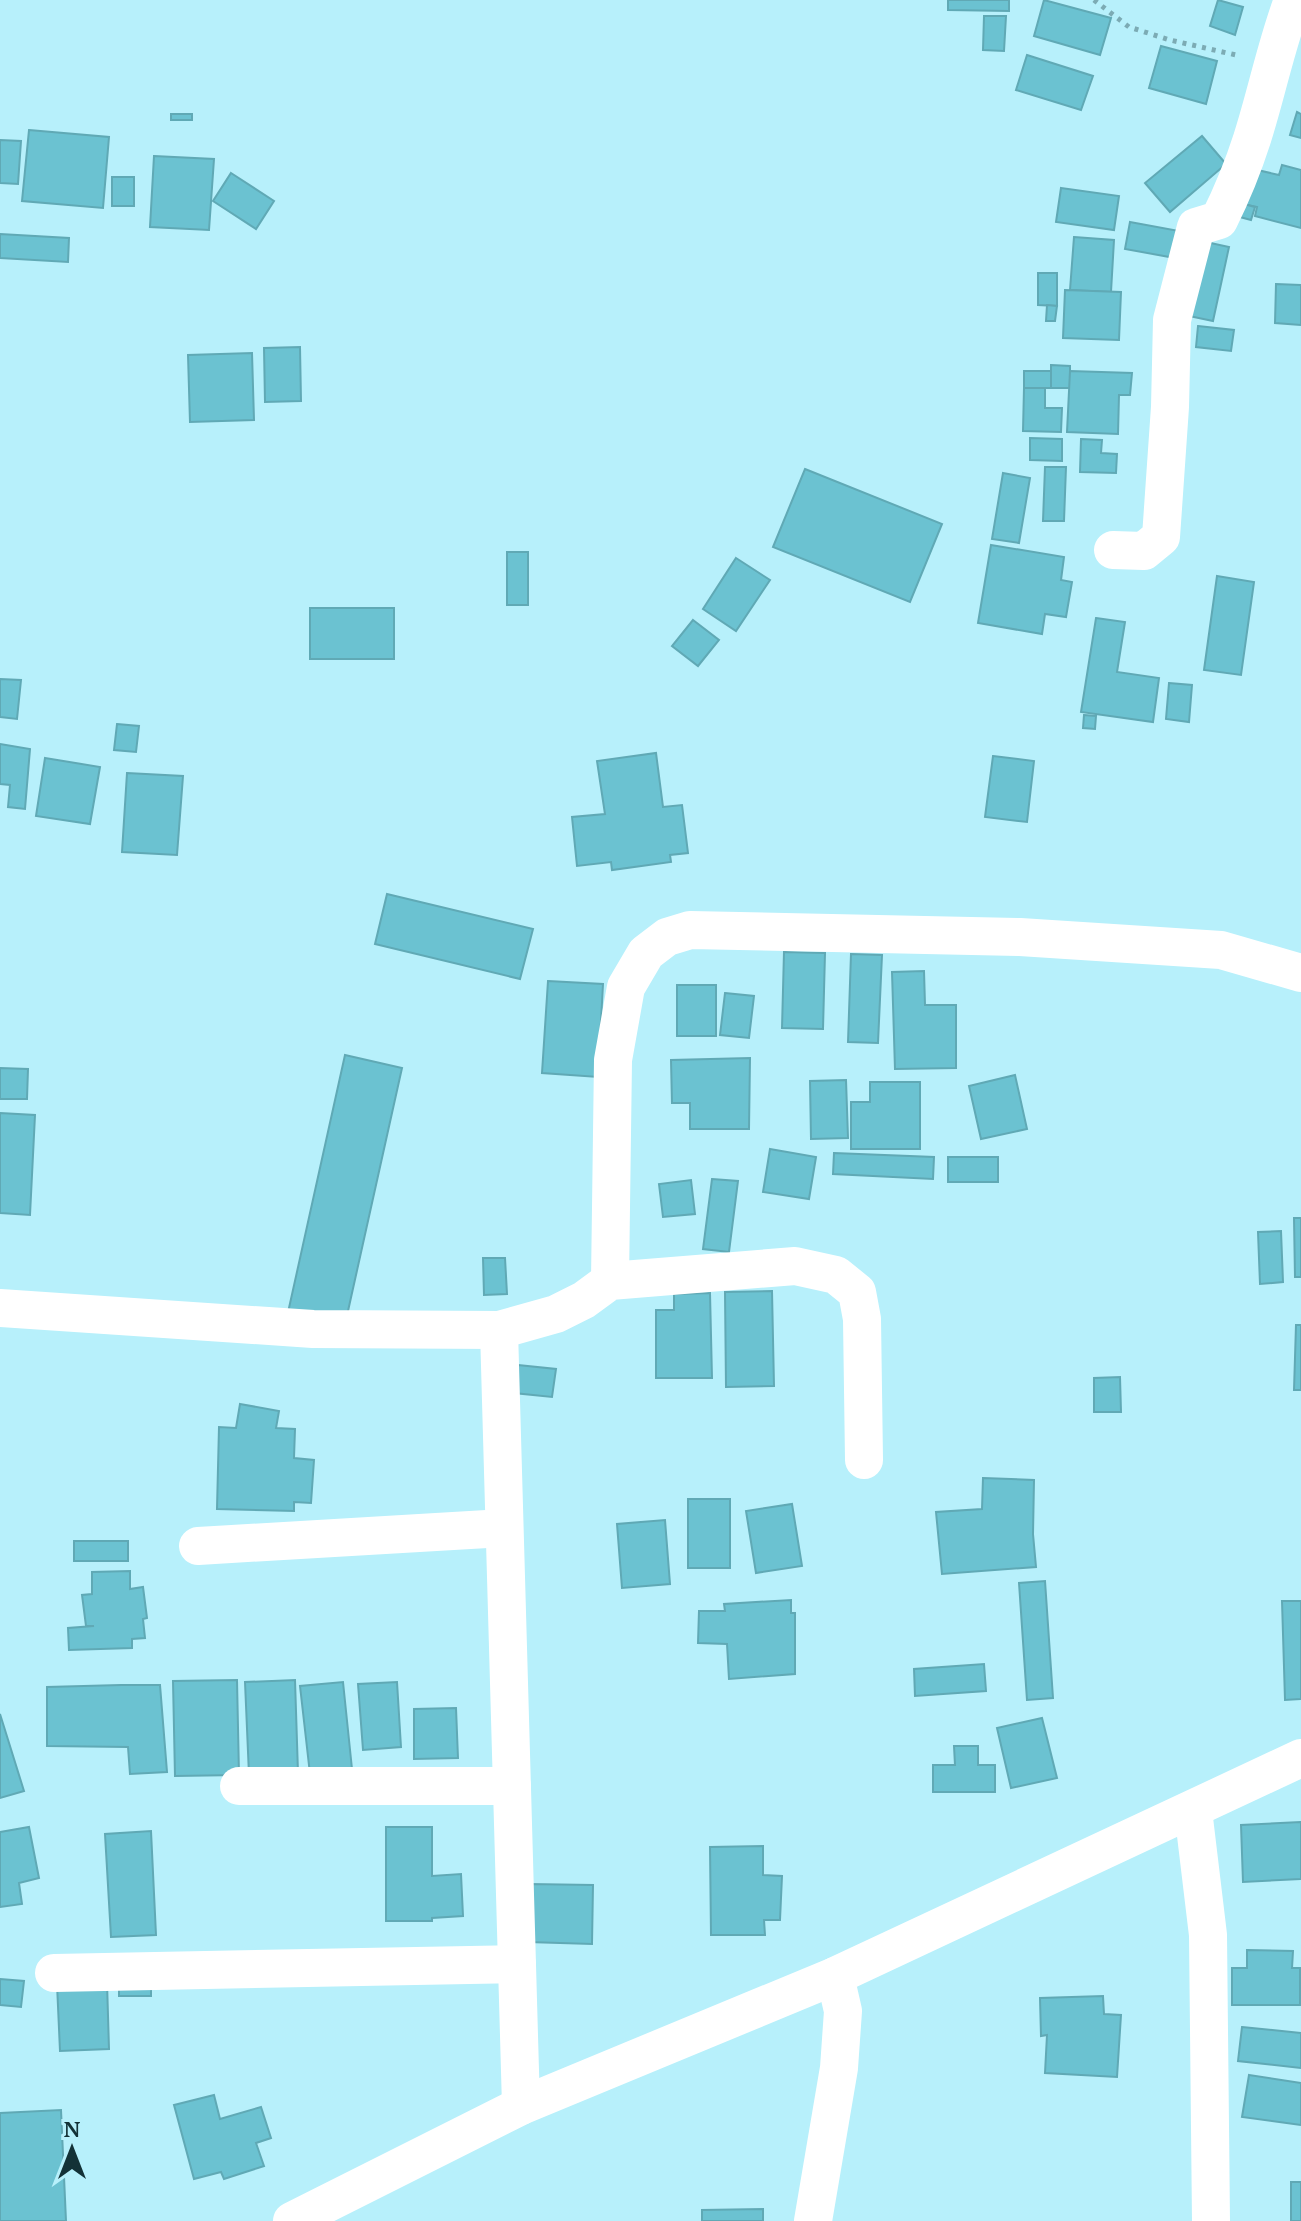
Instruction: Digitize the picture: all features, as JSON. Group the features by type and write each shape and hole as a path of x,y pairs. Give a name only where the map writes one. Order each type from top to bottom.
{"street":[{"path":"1113,550 1144,551 1161,537 1170,407 1172,320 1196,227 1219,220 1233,191 1252,139 1293,0"},
{"path":"610,1281 613,1060 626,987 646,953 667,937 690,930 1020,937 1221,950 1301,973"},
{"path":"0,1308 313,1329 499,1330 556,1314 584,1300 610,1281 795,1266 836,1275 857,1292 862,1319 864,1460"},
{"path":"499,1330 521,2106"},
{"path":"198,1546 504,1528"},
{"path":"292,2221 521,2106 835,1976 1301,1758"},
{"path":"239,1786 512,1786"},
{"path":"1193,1810 1208,1935 1211,2221"},
{"path":"54,1973 517,1964"},
{"path":"813,2221 839,2068 843,2011 835,1976"}],"path":[{"path":"1094,0 1129,27 1170,40 1273,62"}],"building":[{"path":"948,0 1009,0 1009,11 948,10"},
{"path":"1044,0 1111,18 1100,55 1034,36"},
{"path":"1218,0 1243,7 1235,35 1210,26"},
{"path":"984,16 1006,16 1004,51 983,50"},
{"path":"1161,46 1217,61 1206,104 1149,88"},
{"path":"1027,55 1093,76 1081,110 1016,90"},
{"path":"1297,112 1301,114 1301,138 1290,135"},
{"path":"171,114 192,114 192,120 171,120"},
{"path":"29,130 109,137 103,208 22,201"},
{"path":"1202,136 1226,164 1170,212 1145,183"},
{"path":"0,140 21,141 18,184 0,183"},
{"path":"154,156 214,159 209,230 150,227"},
{"path":"1282,165 1301,170 1301,228 1255,216 1257,207 1243,204 1253,169 1279,175"},
{"path":"231,173 274,201 256,229 213,201"},
{"path":"112,177 134,177 134,206 112,206"},
{"path":"1061,188 1119,196 1114,230 1056,222"},
{"path":"1240,203 1255,207 1251,220 1236,216"},
{"path":"1130,222 1179,231 1175,258 1125,249"},
{"path":"0,234 69,238 68,262 0,258"},
{"path":"1074,237 1114,240 1111,292 1070,290"},
{"path":"1206,242 1229,247 1213,321 1189,316"},
{"path":"1038,273 1057,273 1057,306 1038,305"},
{"path":"1276,284 1301,285 1301,325 1275,323"},
{"path":"1065,290 1121,292 1119,340 1063,338"},
{"path":"1047,305 1057,306 1055,321 1046,321"},
{"path":"1198,326 1234,330 1231,351 1196,347"},
{"path":"300,347 301,401 265,402 264,348"},
{"path":"252,353 254,420 190,422 188,355"},
{"path":"1051,365 1070,366 1070,388 1051,388"},
{"path":"1024,371 1051,371 1051,388 1024,388"},
{"path":"1070,371 1132,373 1130,395 1119,395 1118,434 1067,432"},
{"path":"1024,388 1045,388 1045,408 1062,408 1061,432 1023,431"},
{"path":"1030,438 1062,439 1062,461 1030,460"},
{"path":"1081,439 1102,440 1101,453 1117,454 1116,473 1080,472"},
{"path":"1045,467 1066,467 1064,521 1043,521"},
{"path":"805,469 942,524 910,602 773,547"},
{"path":"1003,473 1030,478 1019,543 992,539"},
{"path":"991,545 1064,557 1061,580 1072,582 1066,617 1045,614 1042,634 978,623"},
{"path":"507,552 528,552 528,605 507,605"},
{"path":"736,558 770,580 736,631 703,609"},
{"path":"1217,576 1254,582 1241,675 1204,670"},
{"path":"310,608 394,608 394,659 310,659"},
{"path":"1096,618 1125,622 1117,672 1159,678 1153,722 1081,712"},
{"path":"693,620 719,640 698,666 672,646"},
{"path":"0,679 21,680 17,719 0,717"},
{"path":"1169,683 1192,685 1189,722 1166,719"},
{"path":"1084,715 1096,716 1095,729 1083,728"},
{"path":"117,724 139,726 136,752 114,750"},
{"path":"0,744 30,749 25,809 8,807 10,785 0,784"},
{"path":"656,753 663,807 682,805 688,853 670,855 671,862 612,870 611,862 577,866 572,817 605,814 597,761"},
{"path":"993,756 1034,761 1027,822 985,817"},
{"path":"45,758 100,767 90,824 36,816"},
{"path":"127,773 183,776 177,855 122,852"},
{"path":"387,894 533,929 520,979 375,944"},
{"path":"784,952 825,953 823,1029 782,1028"},
{"path":"851,954 882,955 878,1043 848,1042"},
{"path":"924,971 925,1005 956,1005 956,1068 895,1069 892,972"},
{"path":"548,981 603,984 598,1077 542,1073"},
{"path":"677,985 716,985 716,1036 677,1036"},
{"path":"725,993 754,996 749,1038 720,1035"},
{"path":"345,1055 402,1068 344,1329 287,1317"},
{"path":"750,1058 749,1129 690,1129 690,1103 672,1103 671,1060"},
{"path":"0,1068 28,1069 27,1099 0,1099"},
{"path":"1015,1075 1027,1129 981,1139 969,1086"},
{"path":"846,1080 848,1138 811,1139 810,1081"},
{"path":"870,1082 920,1082 920,1149 851,1149 851,1102 870,1102"},
{"path":"0,1113 35,1115 30,1215 0,1213"},
{"path":"770,1149 816,1157 809,1199 763,1192"},
{"path":"834,1153 934,1157 933,1179 833,1174"},
{"path":"948,1157 998,1157 998,1182 948,1182"},
{"path":"712,1179 738,1181 729,1252 703,1249"},
{"path":"691,1180 695,1214 663,1217 659,1184"},
{"path":"1294,1218 1301,1218 1301,1277 1295,1277"},
{"path":"1281,1231 1283,1282 1260,1284 1258,1232"},
{"path":"483,1258 505,1258 507,1294 484,1295"},
{"path":"772,1291 774,1386 726,1387 725,1292"},
{"path":"710,1293 712,1378 656,1378 656,1310 674,1310 674,1294"},
{"path":"1296,1325 1301,1325 1301,1390 1294,1390"},
{"path":"518,1365 556,1369 552,1397 514,1393"},
{"path":"1120,1377 1121,1412 1094,1412 1094,1378"},
{"path":"240,1404 279,1411 276,1428 295,1429 294,1458 314,1460 311,1503 294,1502 294,1511 217,1509 219,1427 236,1428"},
{"path":"983,1478 1034,1480 1036,1567 942,1574 936,1512 982,1509"},
{"path":"688,1499 730,1499 730,1568 688,1568"},
{"path":"792,1504 802,1566 756,1573 746,1511"},
{"path":"665,1520 670,1584 622,1588 617,1524"},
{"path":"74,1541 128,1541 128,1561 74,1561"},
{"path":"130,1571 130,1589 143,1587 147,1618 143,1619 145,1638 132,1639 132,1648 69,1650 68,1628 94,1626 86,1626 82,1595 92,1594 92,1572"},
{"path":"1045,1581 1053,1698 1027,1700 1019,1583"},
{"path":"791,1600 791,1613 795,1613 795,1674 729,1679 727,1644 698,1643 699,1611 725,1611 724,1604"},
{"path":"1282,1601 1301,1601 1301,1699 1285,1700"},
{"path":"984,1664 986,1691 915,1696 914,1669"},
{"path":"237,1680 239,1775 175,1776 173,1681"},
{"path":"295,1680 298,1773 249,1775 245,1682"},
{"path":"343,1682 352,1769 310,1774 300,1686"},
{"path":"397,1682 401,1747 363,1750 358,1684"},
{"path":"160,1685 167,1772 130,1774 128,1747 47,1746 47,1687"},
{"path":"456,1708 458,1758 414,1759 414,1709"},
{"path":"0,1714 24,1791 0,1798"},
{"path":"1042,1718 1057,1778 1011,1788 997,1728"},
{"path":"954,1746 978,1746 978,1765 995,1765 995,1792 933,1792 933,1765 955,1765"},
{"path":"1301,1822 1301,1879 1243,1882 1241,1825"},
{"path":"29,1827 39,1878 19,1883 22,1904 0,1907 0,1832"},
{"path":"386,1827 432,1827 432,1876 461,1874 463,1916 432,1918 432,1921 386,1921"},
{"path":"151,1831 156,1935 111,1937 105,1834"},
{"path":"763,1846 763,1875 782,1876 780,1920 764,1920 765,1935 711,1935 710,1847"},
{"path":"529,1884 593,1885 592,1944 528,1942"},
{"path":"1247,1950 1293,1951 1292,1968 1300,1968 1300,2005 1232,2005 1232,1968 1247,1968"},
{"path":"151,1976 151,1996 119,1996 119,1977"},
{"path":"0,1979 24,1981 21,2007 0,2005"},
{"path":"107,1982 109,2049 60,2051 57,1984"},
{"path":"1103,1996 1104,2014 1121,2015 1117,2077 1045,2073 1047,2035 1041,2036 1040,1998"},
{"path":"1242,2027 1301,2033 1301,2068 1238,2061"},
{"path":"1249,2075 1301,2083 1301,2125 1242,2117"},
{"path":"214,2095 220,2119 261,2107 271,2138 256,2143 264,2166 224,2179 221,2172 194,2179 174,2105"},
{"path":"61,2110 66,2221 0,2221 0,2113"},
{"path":"1291,2182 1301,2182 1301,2221 1291,2221"},
{"path":"763,2209 763,2221 702,2221 702,2210"}]}
